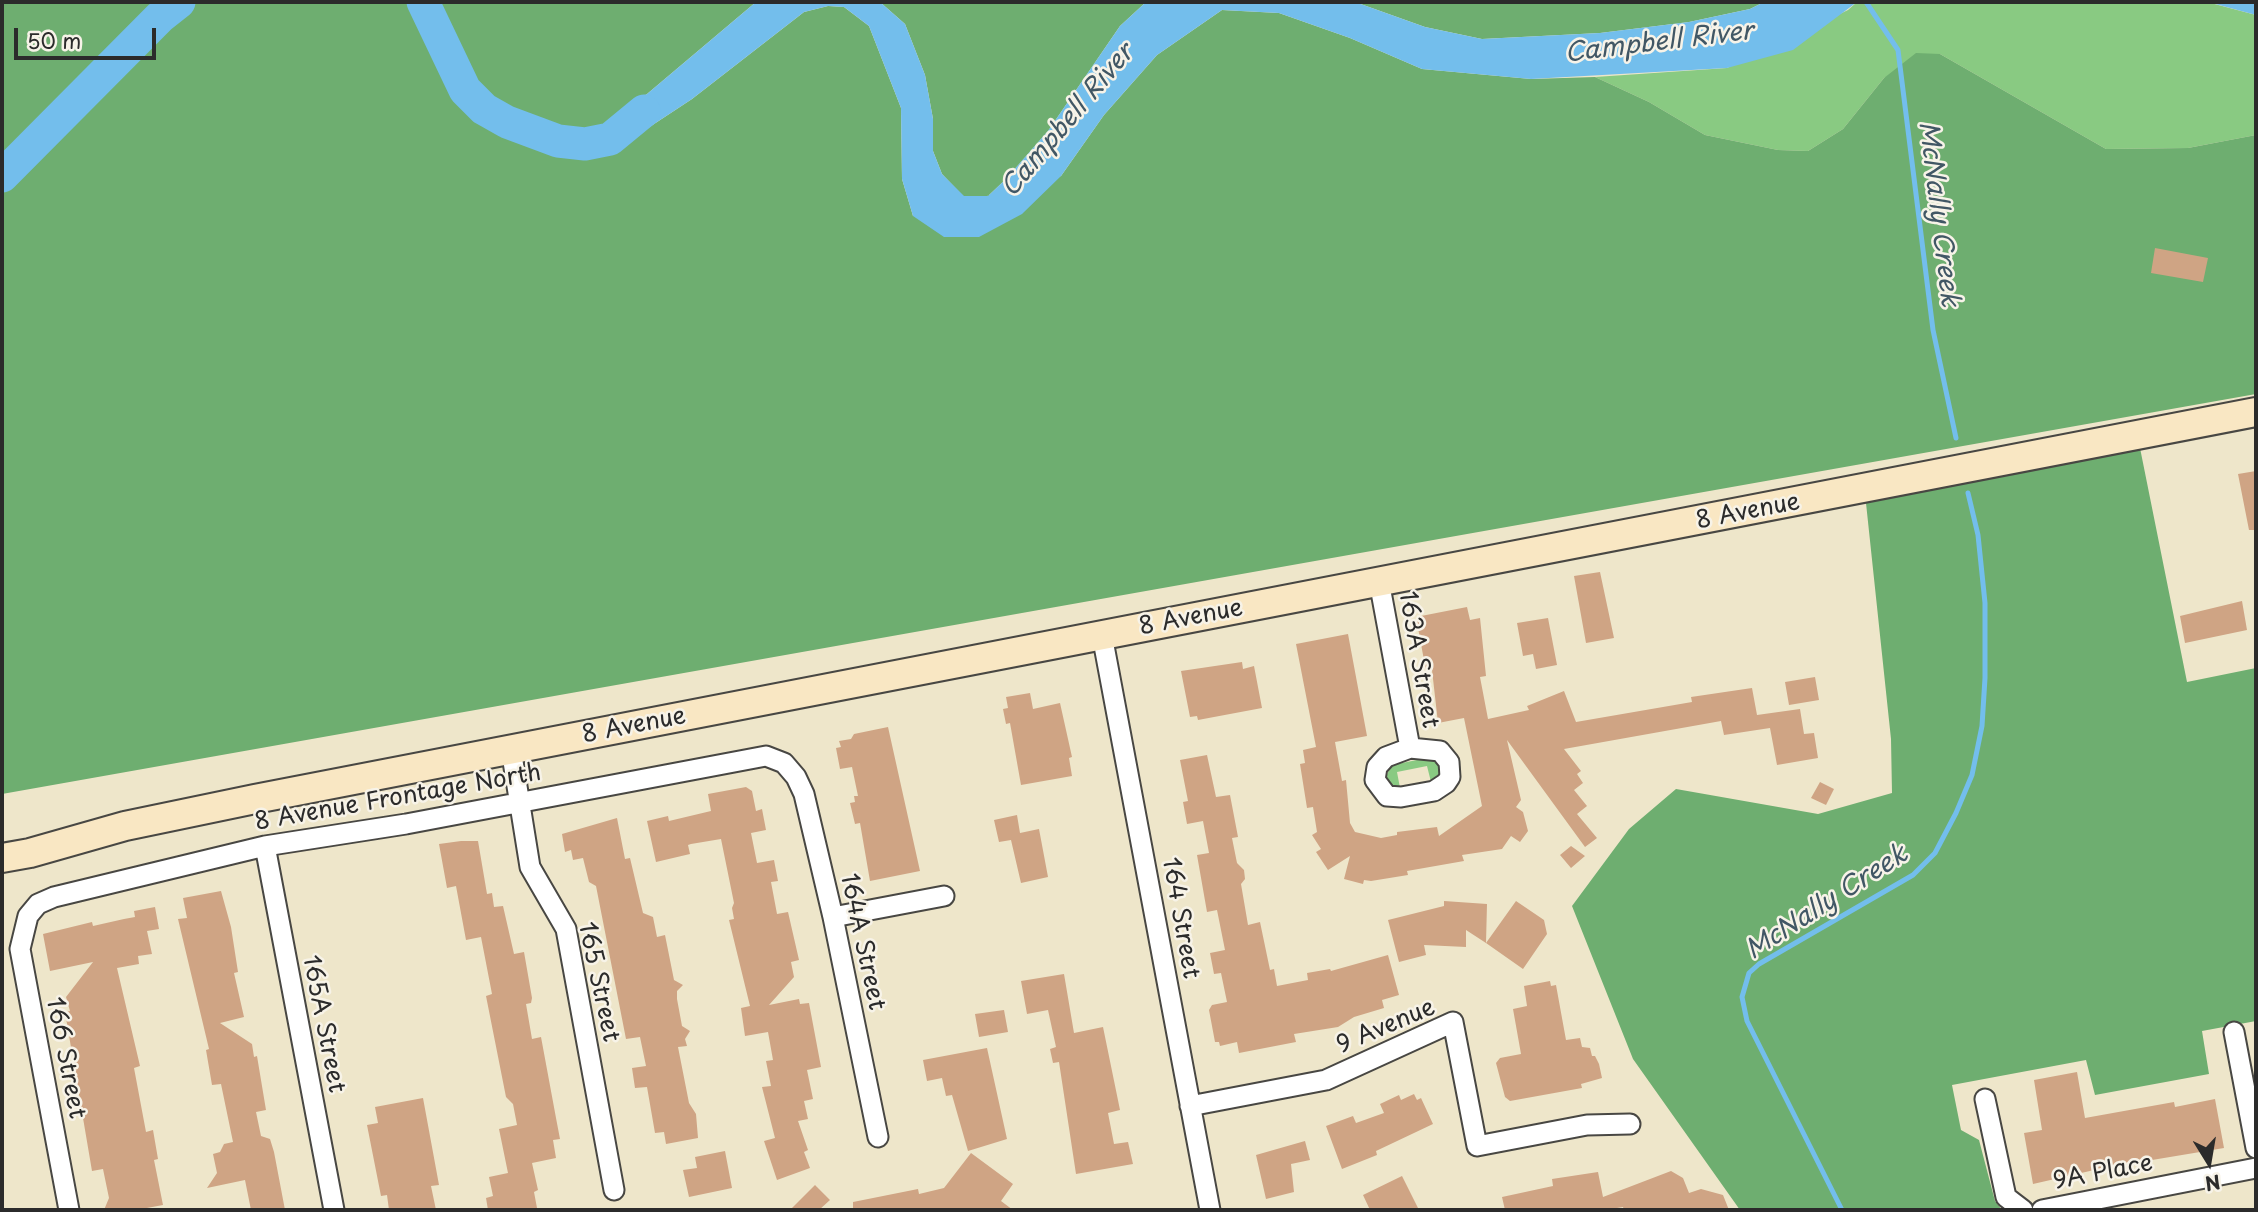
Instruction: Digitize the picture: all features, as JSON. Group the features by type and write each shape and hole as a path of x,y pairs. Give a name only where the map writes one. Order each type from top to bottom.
{"main road":[{"name":"8 Avenue","path":"2,858 30,853 125,826 511,749 2256,412"},
{"name":"8 Avenue","path":"2,840 125,826"}],"street":[{"name":"163A Street","path":"1379,581 1410,748"},
{"name":"164 Street","path":"1102,635 1210,1210"},
{"name":"165 Street","path":"511,749 530,867 566,929 614,1190"},
{"name":"8 Avenue Frontage North","path":"28,916 38,904 54,897 265,846 766,756 785,764"},
{"name":"164A Street","path":"785,764 796,777 804,794 833,917 878,1137"},
{"name":"165A Street","path":"265,846 334,1210"},
{"path":"833,917 944,896"},
{"name":"166 Street","path":"28,916 20,949 69,1210"},
{"name":"9 Avenue","path":"1189,1106 1326,1080 1453,1022 1477,1146 1587,1125 1630,1124"},
{"path":"2234,1032 2256,1148"},
{"name":"9A Place","path":"1985,1099 2006,1197 2023,1210"},
{"name":"9A Place","path":"2042,1210 2256,1168"}],"green space":[{"path":"2,2 756,2 647,94 617,114 610,138 648,128 692,99 804,12 828,6 844,7 869,26 901,108 902,179 913,216 1061,176 1104,115 1157,55 1222,10 1279,13 1350,38 1422,69 1531,79 1595,77 1649,102 1705,135 1778,150 1808,151 1843,129 1884,78 1916,53 1940,54 2106,149 2188,148 2256,135 2256,394 2,794"},
{"path":"880,2 1146,2 1120,26 1048,131 1006,179 988,196 963,196 942,174 933,151 933,119 925,75 905,24"},
{"path":"1355,2 1764,2 1750,9 1689,22 1600,33 1482,39 1425,27"},
{"path":"1857,2 2207,2 2256,15 2256,135 2188,148 2106,149 1940,54 1884,78 1843,129 1808,151 1778,150 1705,135 1649,102 1595,77 1727,68 1848,10"},
{"path":"2140,448 2187,682 2256,668 2256,1021 2202,1031 2209,1074 2095,1095 2086,1060 1952,1085 1961,1130 1979,1140 1995,1201 2002,1210 1740,1210 1633,1059 1572,906 1629,829 1676,789 1818,814 1892,793 1891,739 1866,503"},
{"path":"1427,758 1435,760 1440,766 1439,778 1431,782 1427,766 1397,772 1400,788 1393,787 1385,778 1392,765"}],"water":[{"path":"756,2 880,2 905,24 925,75 933,119 933,151 942,174 964,196 988,196 1048,131 1120,26 1146,2 1355,2 1425,27 1482,39 1600,33 1689,22 1750,9 1764,2 1857,2 1793,50 1727,68 1531,79 1422,69 1350,38 1279,13 1222,10 1157,55 1104,115 1061,176 1022,214 979,237 944,237 913,216 902,179 901,108 869,26 844,7 828,6 804,12 692,99 648,128 610,139 617,114 647,94"},
{"path":"2208,2 2256,2 2256,15"}],"building":[{"path":"2155,248 2208,258 2203,282 2151,273"},
{"path":"2256,471 2256,530 2249,530 2238,474"},
{"path":"1600,572 1614,638 1586,643 1574,576"},
{"path":"2242,601 2247,630 2185,643 2180,616"},
{"path":"1467,607 1470,620 1480,618 1486,676 1480,677 1488,719 1529,710 1527,706 1564,691 1576,722 1692,702 1691,697 1752,688 1757,715 1800,709 1804,734 1814,733 1818,758 1777,765 1770,728 1724,735 1721,721 1564,749 1581,771 1577,774 1583,783 1574,790 1587,806 1577,814 1597,838 1585,847 1507,740 1521,800 1516,807 1523,812 1528,831 1520,842 1511,836 1502,849 1462,855 1464,861 1407,871 1408,875 1364,880 1363,884 1344,879 1350,856 1328,870 1316,852 1321,849 1312,835 1317,832 1313,807 1307,808 1300,764 1305,763 1303,750 1316,747 1296,644 1348,634 1367,736 1335,742 1342,781 1346,780 1350,823 1355,832 1381,838 1397,835 1397,832 1437,827 1439,836 1482,806 1464,718 1438,723 1432,670 1426,671 1416,617"},
{"path":"1548,618 1557,665 1536,669 1533,654 1523,656 1517,623"},
{"path":"1242,662 1243,669 1254,666 1262,708 1198,720 1197,716 1190,717 1181,671"},
{"path":"1815,677 1819,700 1789,705 1785,682"},
{"path":"1030,693 1033,709 1060,703 1072,757 1069,758 1072,776 1021,785 1010,723 1006,724 1003,709 1008,708 1006,697"},
{"path":"888,727 920,871 870,881 860,823 855,824 850,803 855,802 854,796 858,796 852,767 840,769 836,748 841,747 839,741 851,739 854,734"},
{"path":"1207,755 1216,797 1230,795 1238,837 1232,838 1237,863 1244,870 1245,879 1241,884 1248,925 1260,922 1270,970 1274,969 1277,986 1308,980 1307,973 1331,971 1388,955 1399,995 1382,1000 1384,1008 1354,1017 1338,1027 1294,1034 1296,1042 1239,1053 1237,1042 1220,1046 1219,1042 1215,1042 1209,1010 1212,1005 1227,1002 1221,973 1214,974 1210,953 1225,950 1217,910 1207,912 1197,855 1209,853 1203,821 1187,824 1183,802 1188,801 1180,760"},
{"path":"1820,782 1834,789 1826,805 1811,798"},
{"path":"746,787 752,791 756,811 762,809 766,830 751,833 757,863 774,860 778,881 771,882 777,914 788,912 799,960 791,962 794,977 769,1005 799,999 800,1004 809,1003 821,1067 807,1070 813,1099 804,1101 808,1119 798,1121 808,1150 804,1152 810,1168 777,1180 764,1141 775,1138 762,1087 771,1086 766,1061 773,1060 768,1032 745,1036 741,1008 750,1006 729,920 734,919 734,903 721,839 688,845 690,854 656,862 647,821 668,816 669,821 711,811 708,794"},
{"path":"1017,815 1020,833 1039,829 1048,877 1021,883 1011,840 999,842 994,820"},
{"path":"617,818 625,859 630,858 643,913 653,917 657,937 665,935 674,980 683,985 677,991 677,999 682,1026 690,1031 685,1039 687,1046 678,1047 689,1103 696,1114 698,1138 666,1144 664,1132 655,1133 647,1087 635,1088 632,1068 646,1066 640,1037 626,1039 596,886 589,882 583,858 573,860 571,850 565,852 562,834"},
{"path":"478,841 487,894 492,893 494,907 503,906 514,954 524,952 532,998 531,1003 526,1004 532,1039 541,1037 560,1139 553,1140 556,1158 532,1163 538,1190 534,1192 537,1208 532,1210 488,1210 486,1198 493,1196 489,1177 508,1173 499,1129 517,1125 513,1104 506,1097 486,996 492,994 481,937 466,940 456,886 447,888 439,844"},
{"path":"1571,846 1585,856 1571,868 1560,855"},
{"path":"221,891 231,927 238,972 234,973 244,1017 220,1023 252,1044 254,1057 257,1056 266,1110 256,1112 261,1136 270,1139 274,1152 285,1210 251,1210 245,1180 207,1188 217,1173 213,1154 220,1152 224,1144 233,1142 221,1084 212,1085 206,1050 209,1049 178,919 187,918 183,898"},
{"path":"1444,901 1487,904 1486,943 1466,930 1466,947 1424,945 1426,955 1399,962 1388,920 1444,906"},
{"path":"1516,901 1544,920 1547,934 1523,969 1486,943"},
{"path":"155,907 159,929 147,931 152,954 138,956 139,964 117,968 140,1066 134,1068 146,1132 153,1130 158,1159 154,1160 163,1205 136,1210 104,1210 109,1198 103,1169 92,1171 65,1012 70,1011 66,997 93,962 50,971 43,934 92,922 93,926 135,917 134,911"},
{"path":"1064,974 1074,1033 1103,1027 1120,1110 1108,1113 1114,1144 1128,1142 1133,1164 1076,1174 1059,1062 1053,1063 1050,1049 1056,1047 1048,1010 1027,1014 1021,981"},
{"path":"1550,981 1551,986 1556,985 1566,1040 1580,1038 1582,1047 1590,1048 1592,1056 1595,1056 1599,1064 1602,1078 1581,1084 1582,1088 1510,1101 1505,1097 1496,1063 1500,1058 1521,1054 1513,1009 1527,1006 1524,986"},
{"path":"1004,1010 1008,1032 979,1037 975,1014"},
{"path":"987,1048 1007,1139 968,1151 952,1095 946,1096 942,1078 927,1081 923,1060"},
{"path":"2077,1072 2085,1118 2174,1102 2175,1107 2215,1099 2224,1148 2152,1160 2151,1157 2033,1184 2024,1133 2042,1130 2034,1080"},
{"path":"1414,1094 1417,1100 1421,1098 1433,1124 1376,1151 1377,1155 1342,1169 1326,1126 1353,1116 1356,1123 1384,1113 1380,1104 1399,1095 1401,1100"},
{"path":"423,1098 439,1185 431,1186 436,1210 389,1210 387,1195 381,1196 367,1125 378,1123 375,1107"},
{"path":"1305,1141 1310,1160 1291,1164 1294,1192 1266,1199 1256,1155"},
{"path":"725,1151 732,1188 689,1197 683,1170 697,1168 695,1157"},
{"path":"971,1153 1013,1184 1001,1201 1013,1210 853,1210 853,1202 918,1189 919,1194 944,1188"},
{"path":"1671,1171 1683,1178 1689,1193 1701,1189 1723,1195 1729,1210 1624,1210 1623,1207 1605,1210 1505,1210 1502,1197 1553,1186 1552,1179 1598,1172 1603,1197"},
{"path":"1402,1176 1419,1210 1370,1210 1363,1195"},
{"path":"815,1185 830,1200 819,1210 790,1210"}],"waterway":[{"name":"Campbell River","path":"2,176 160,17 179,2"},
{"name":"Campbell River","path":"423,2 465,90 484,109 507,122 558,141 585,144 610,139 644,111"},
{"name":"McNally Creek","path":"1866,2 1898,50 1933,330 1956,438"},
{"name":"McNally Creek","path":"1842,1210 1747,1021 1742,997 1749,973 1759,964 1913,875 1935,853 1956,813 1972,775 1982,726 1985,678 1985,603 1978,535 1968,493"}]}
